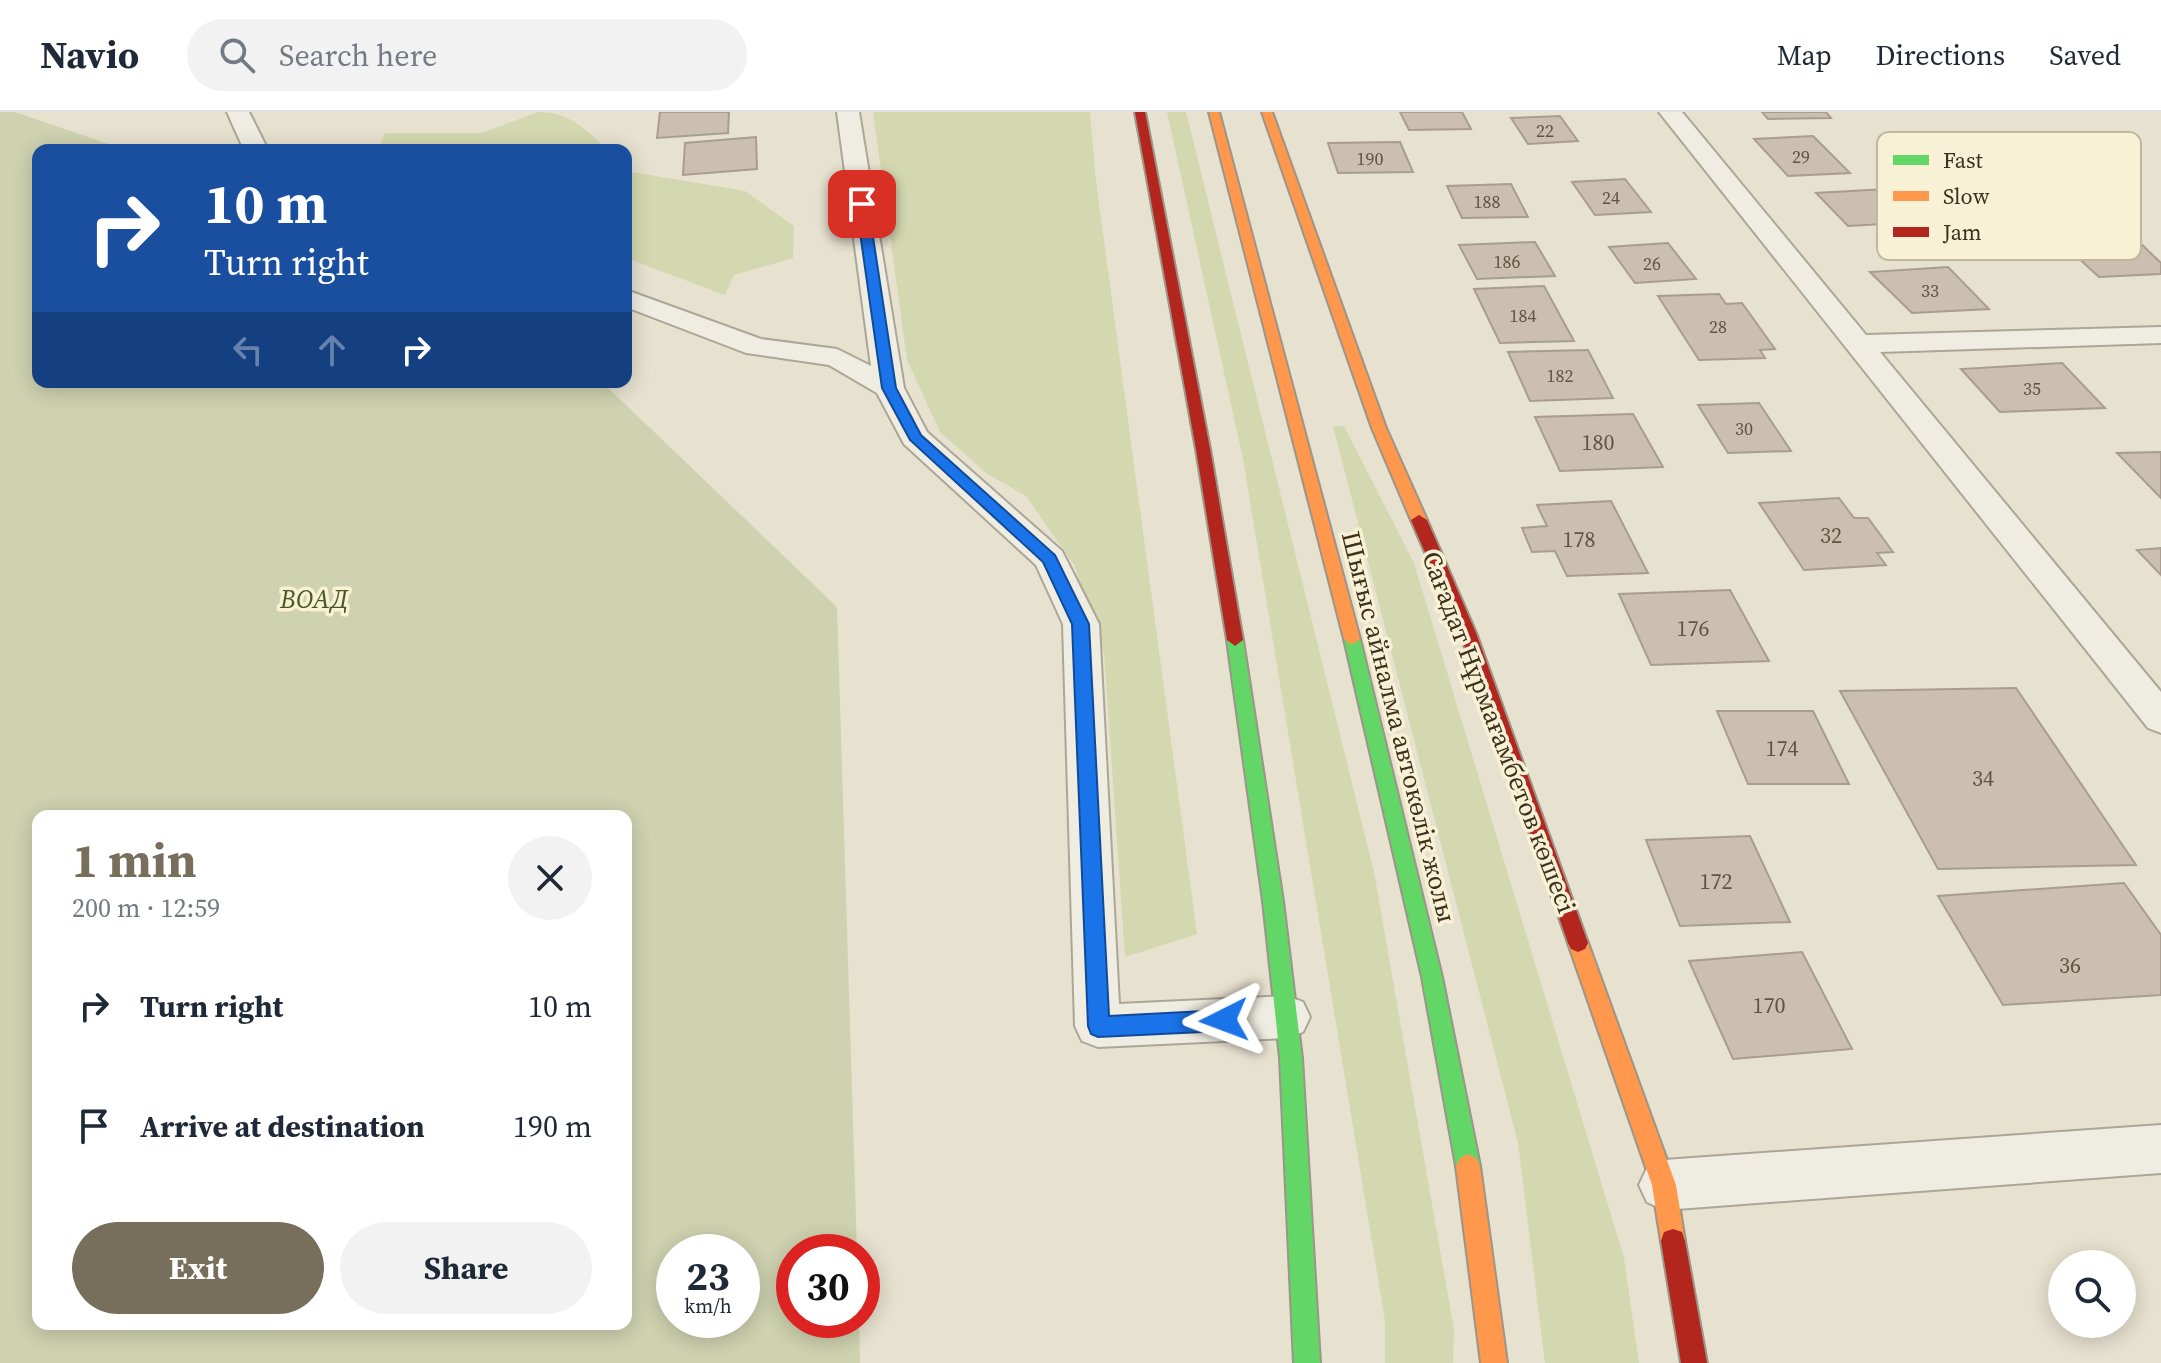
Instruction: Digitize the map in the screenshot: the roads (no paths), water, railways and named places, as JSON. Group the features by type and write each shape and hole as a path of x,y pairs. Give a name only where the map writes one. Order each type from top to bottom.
{"main road":[{"path":"1140,112 1198,410 1239,653 1287,1017 1307,1363"},
{"name":"Шығыс айналма автокөлік жолы","path":"1214,112 1359,659 1443,1023 1486,1278 1494,1363"},
{"name":"Сағадат Нұрмағамбетов көшесі","path":"1267,112 1379,428 1468,633 1664,1185 1694,1363"}],"street":[{"path":"238,112 253,144"},
{"path":"848,112 889,388 915,437 1050,559 1081,624 1098,1026 1287,1017"},
{"path":"1670,112 2161,718"},
{"path":"632,300 756,347 837,358 889,388"},
{"path":"1858,344 2161,335"},
{"path":"1664,1185 2161,1149"}],"park label":[{"name":"ВОАД","path":"314,599"}]}
